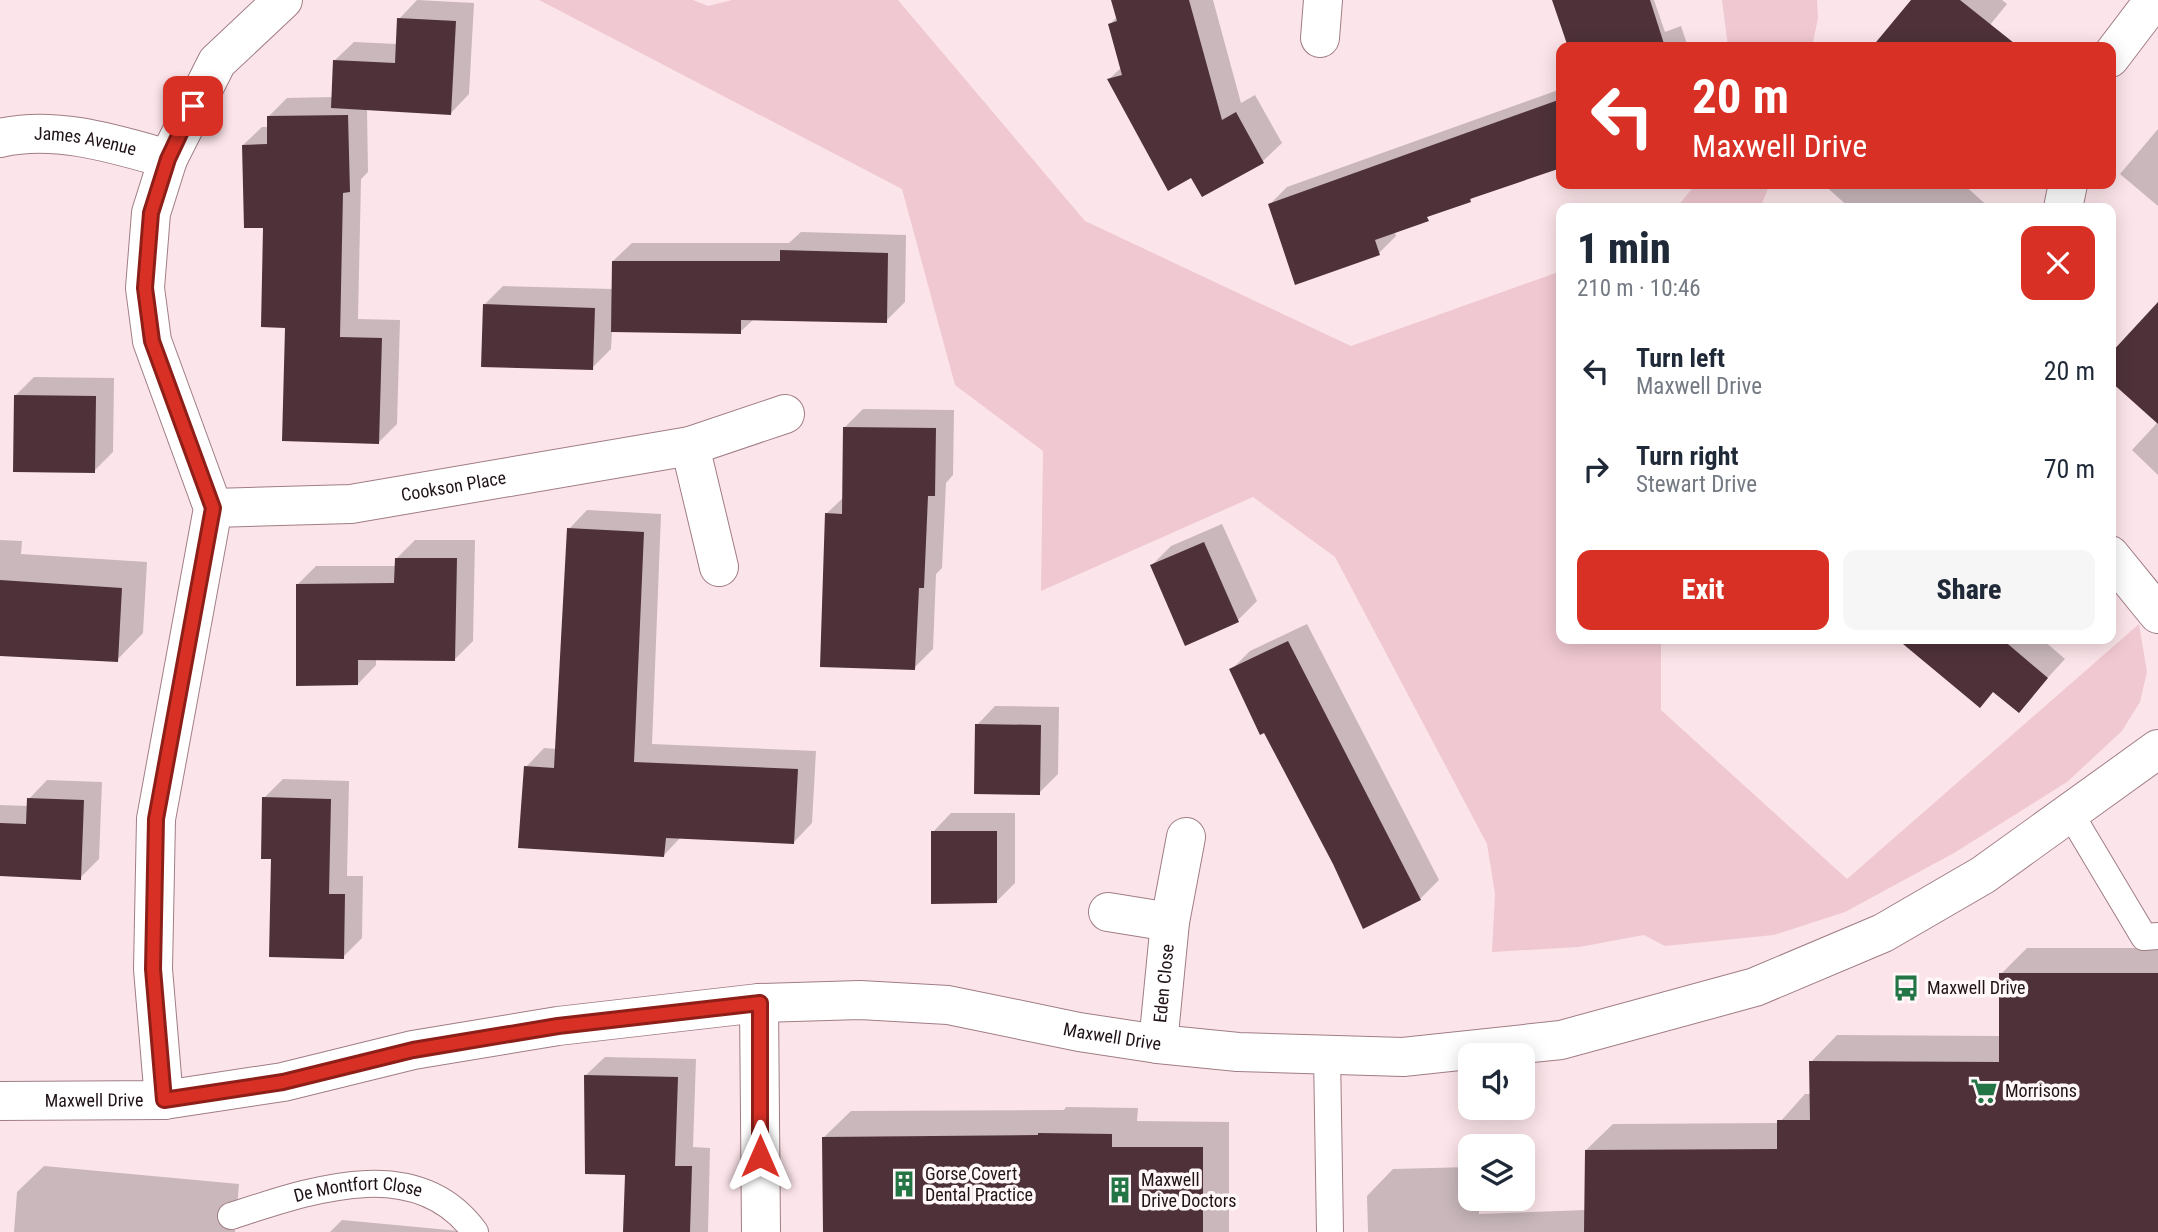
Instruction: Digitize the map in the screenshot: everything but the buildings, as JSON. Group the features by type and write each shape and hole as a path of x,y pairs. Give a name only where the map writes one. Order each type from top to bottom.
{"street":[{"path":"164,1100 153,969 156,819 213,508 152,341 145,288 151,213 168,159 217,62 283,0"},
{"path":"1320,38 1323,0"},
{"path":"2116,50 2154,0"},
{"name":"James Avenue","path":"0,138 17,134 96,139 168,159"},
{"name":"Cookson Place","path":"213,508 351,504 690,446 785,414"},
{"path":"690,446 719,566"},
{"path":"2116,562 2158,614"},
{"name":"Maxwell Drive","path":"0,1101 164,1100 283,1082 413,1050 558,1026 760,1003 860,1000 948,1005 1158,1044 1327,1055 1403,1057 1562,1040 1755,987 1883,933 1983,875 2158,749"},
{"name":"Eden Close","path":"1158,1044 1170,922 1186,837"},
{"name":"Eden Close","path":"1108,912 1170,922"},
{"path":"760,1003 761,1232"}],"lane":[{"path":"2070,813 2144,937 2158,936"},
{"path":"1327,1055 1330,1232"},
{"name":"De Montfort Close","path":"231,1216 311,1190 360,1183 431,1194 459,1211 475,1232"}],"shaded area":[{"path":"539,0 693,0 708,6 732,0 898,0 1085,221 1351,346 1556,273 1556,644 1661,644 1661,710 1847,879 2139,624 2147,672 2140,702 2122,731 2067,782 1954,853 1845,912 1774,935 1665,946 1644,935 1579,947 1492,952 1495,894 1487,844 1335,557 1253,497 1041,591 1043,451 955,385 902,189"},
{"path":"1722,0 1817,0 1818,18 1813,42 1727,42"},
{"path":"1692,189 1768,189 1762,203 1680,203"}],"place":[{"name":"Maxwell Drive","path":"1906,988"},
{"name":"Morrisons","path":"1984,1091"},
{"name":"Gorse Covert Dental Practice","path":"904,1184"},
{"name":"Maxwell Drive Doctors","path":"1120,1190"}],"route":[{"path":"193,106 168,159 151,213 145,288 152,341 213,508 156,819 153,969 164,1100 283,1082 413,1050 558,1026 760,1003 760,1156"}]}
